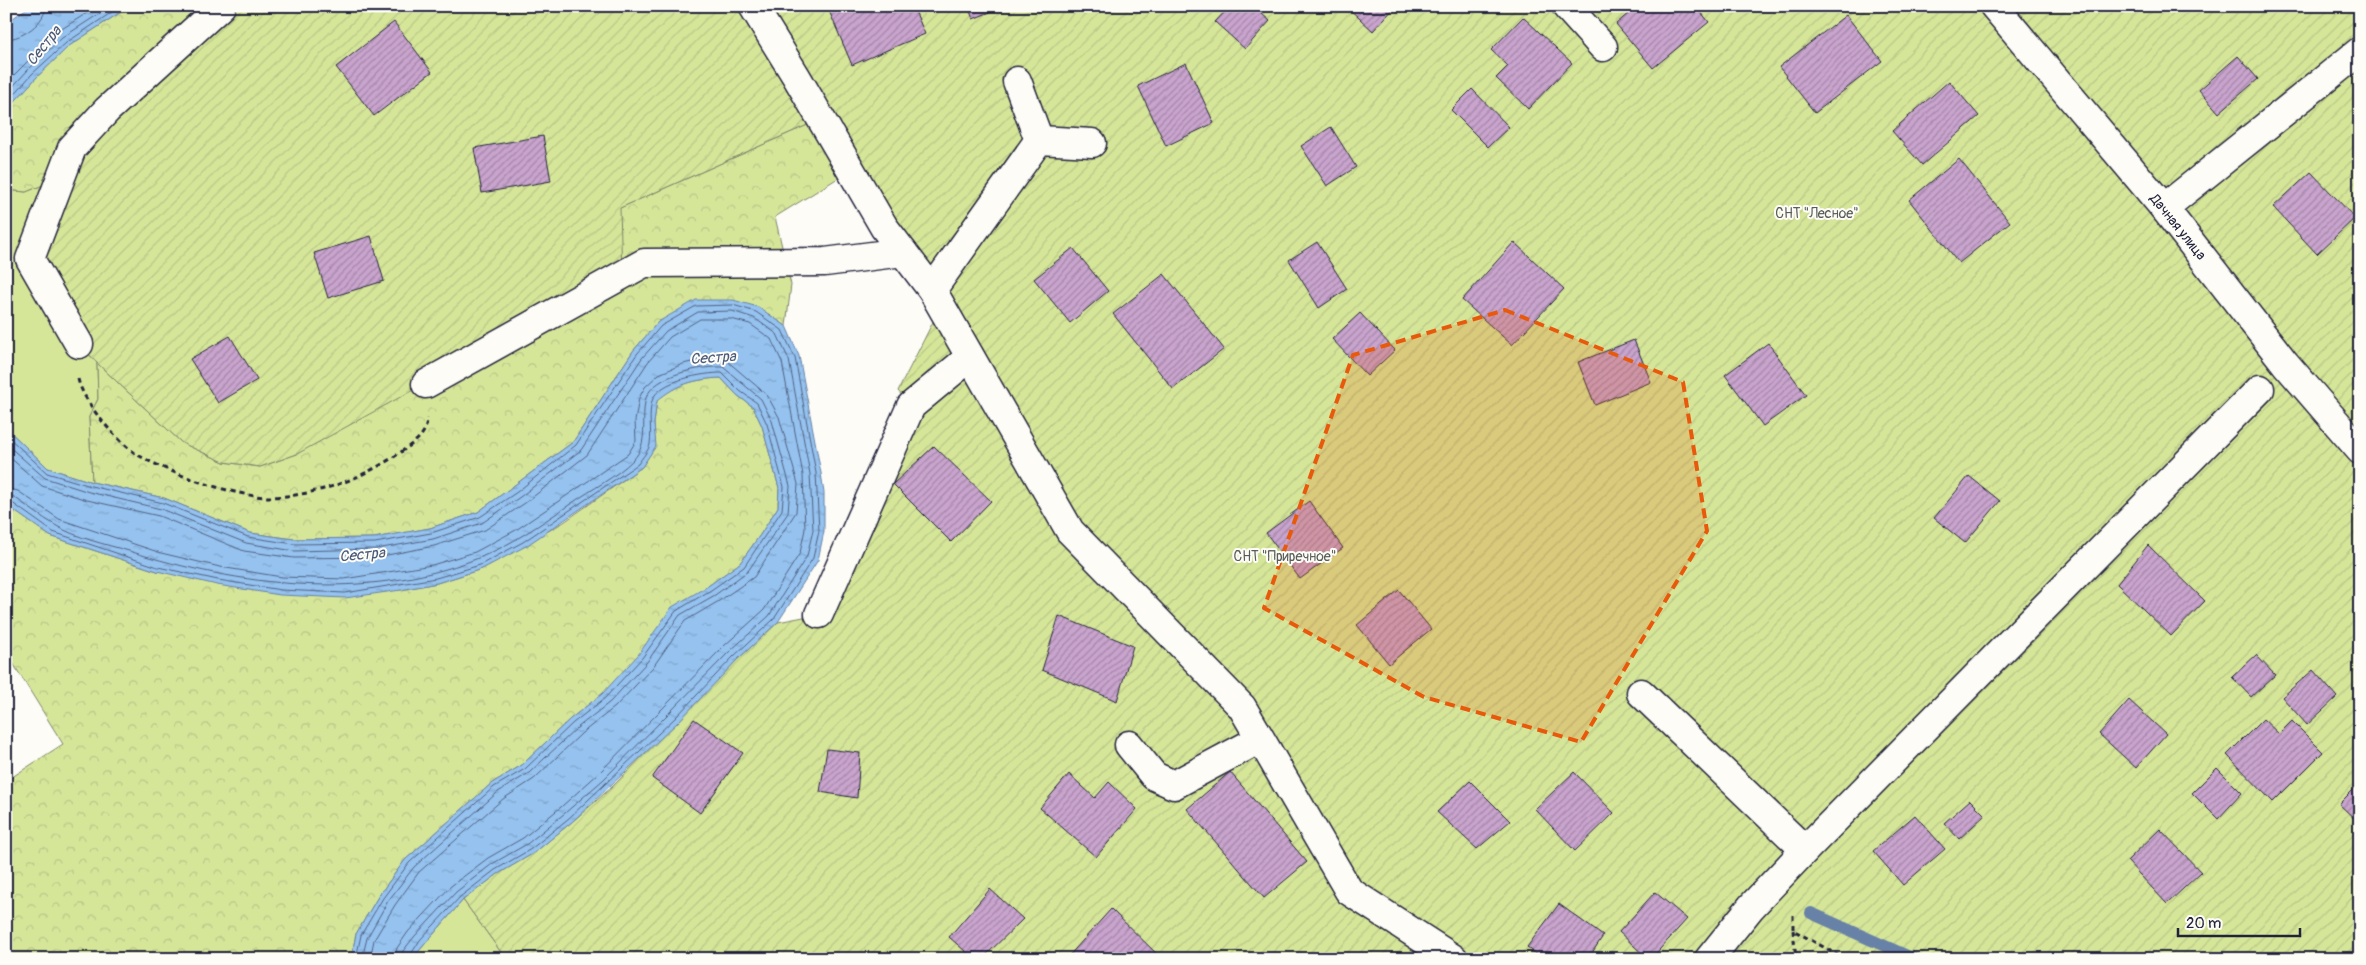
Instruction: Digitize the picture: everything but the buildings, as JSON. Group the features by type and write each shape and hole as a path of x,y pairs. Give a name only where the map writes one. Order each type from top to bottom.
{"street":[{"path":"79,344 30,259 72,148 107,110 221,6"},
{"path":"753,6 884,228 932,290 1070,530 1242,707 1349,891 1454,959"},
{"path":"1566,6 1603,47"},
{"name":"Дачная улица","path":"1994,6 2164,208 2285,363 2360,450"},
{"path":"2164,208 2360,51"},
{"path":"1017,81 1039,140"},
{"path":"932,290 1039,140"},
{"path":"1039,140 1092,143"},
{"path":"426,384 644,263 824,262 903,252"},
{"path":"819,614 911,406 970,357"},
{"path":"1709,959 1779,877 1805,850 2260,389"},
{"path":"1641,693 1805,850"},
{"path":"1129,745 1154,776 1174,785 1260,739"}],"path":[{"path":"79,344 76,371 85,400 134,452 186,476 232,490 270,497 305,492 350,481 384,465 418,441 427,424 426,384"},
{"path":"1779,877 1793,905 1796,959"},
{"path":"1794,930 1845,959"}],"highlighted area":[{"path":"1505,310 1683,382 1707,531 1581,742 1424,697 1264,608 1353,355"}],"green space":[{"path":"130,6 219,6 60,178 26,192 6,190 6,111 69,46"},
{"name":"СНТ \"Приречное\"","path":"219,6 2360,6 2360,959 506,959 463,900 498,874 534,853 612,787 738,659 778,622 819,614 911,406 898,391 941,306 821,119 620,208 622,275 297,454 260,467 224,462 182,443 97,363 88,353 30,259 60,178"},
{"path":"821,119 851,170 775,217 791,285 786,326 758,307 658,322 633,351 573,442 478,512 430,528 374,538 294,539 250,533 164,498 92,482 89,417 98,399 97,363 182,443 224,462 260,467 297,454 620,208"},
{"path":"60,178 88,353 97,363 98,399 89,417 92,482 48,468 6,428 6,190 26,192"},
{"path":"721,378 737,395 753,407 762,426 779,488 778,507 740,563 708,586 602,694 570,719 522,765 492,783 405,860 379,895 356,934 351,959 6,959 6,781 63,744 6,652 6,505 50,536 157,571 401,590 437,583 482,569 564,522 642,467 655,446 654,423 657,400 687,383"},
{"path":"463,900 506,959 412,959"}],"water":[{"name":"Сестра","path":"30,6 130,6 69,46 6,111 6,23"},
{"name":"Сестра","path":"696,300 733,300 758,307 786,326 799,356 824,493 824,531 818,560 778,622 738,659 679,721 573,821 534,853 498,874 463,900 412,959 351,959 356,934 379,895 405,860 492,783 522,765 570,719 602,694 638,655 672,607 708,586 740,563 778,507 779,488 762,426 753,407 737,395 721,378 695,381 672,390 657,401 654,423 656,446 642,467 526,546 482,569 437,583 345,598 280,595 217,585 157,571 50,536 6,505 6,428 48,468 92,482 164,498 250,533 294,539 374,538 430,528 478,512 573,442 633,351 658,322"}],"waterway":[{"path":"1811,913 1914,959"}],"park label":[{"name":"СНТ \"Лесное\"","path":"1817,213"}]}
